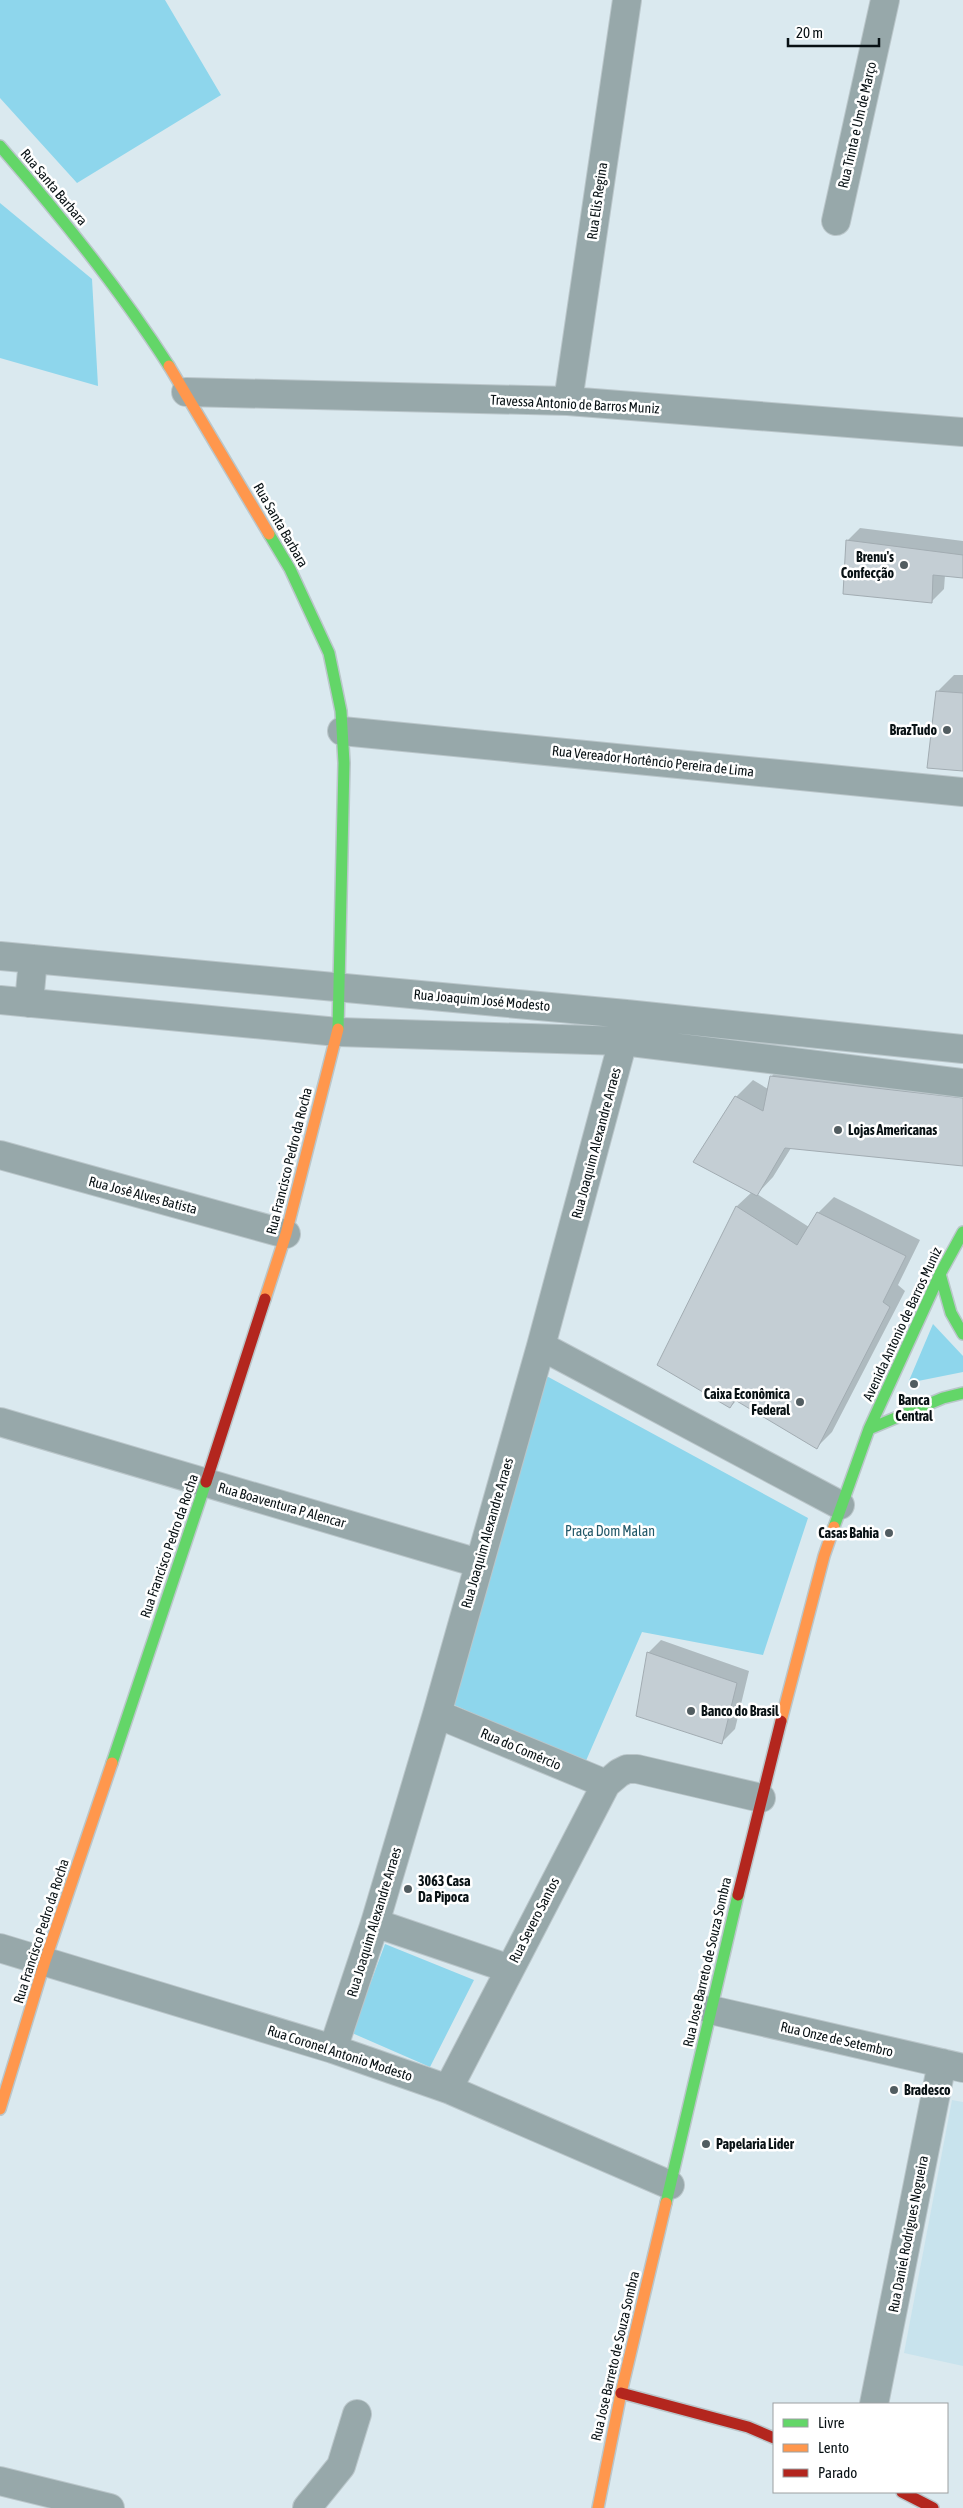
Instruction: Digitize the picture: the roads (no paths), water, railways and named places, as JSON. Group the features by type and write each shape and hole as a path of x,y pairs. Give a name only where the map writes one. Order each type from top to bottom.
{"street":[{"name":"Rua Elis Regina","path":"568,401 627,0"},
{"name":"Rua Trinta e Um de Março","path":"836,221 885,0"},
{"name":"Rua Santa Barbara","path":"0,146 60,215 134,314 186,392 290,569 329,653 341,711 344,763 341,987"},
{"name":"Travessa Antonio de Barros Muniz","path":"186,392 568,401 963,432"},
{"name":"Rua Vereador Hortêncio Pereira de Lima","path":"342,731 963,792"},
{"name":"Rua Joaquim José Modesto","path":"0,956 626,1014 963,1049"},
{"path":"29,1003 33,959"},
{"name":"Rua Francisco Pedro da Rocha","path":"0,2109 45,1962 206,1483 286,1234 338,1032 341,987"},
{"path":"0,1000 338,1032 623,1041 963,1082"},
{"name":"Rua Joaquim Alexandre Arraes","path":"333,2049 375,1922 437,1714 478,1562 541,1346 623,1041 626,1014"},
{"name":"Rua Josê Alves Batista","path":"0,1155 286,1234"},
{"name":"Avenida Antonio de Barros Muniz","path":"869,1429 940,1274 963,1232"},
{"path":"940,1274 951,1313 957,1328 963,1334"},
{"path":"541,1346 840,1505"},
{"path":"869,1429 944,1398 963,1393"},
{"name":"Rua Boaventura P Alencar","path":"0,1422 478,1562"},
{"name":"Rua Jose Barreto de Souza Sombra","path":"598,2508 621,2393 761,1798 824,1556 840,1505 869,1429"},
{"name":"Rua do Comércio","path":"437,1714 606,1784"},
{"name":"Rua Severo Santos","path":"448,2089 606,1784 627,1769 637,1769 761,1798"},
{"path":"375,1922 510,1969"},
{"name":"Rua Coronel Antonio Modesto","path":"0,1948 333,2049 448,2089 670,2185"},
{"name":"Rua Onze de Setembro","path":"711,2010 952,2066"},
{"name":"Rua Daniel Rodrigues Nogueira","path":"874,2403 952,2066"},
{"path":"621,2393 748,2427 773,2438"},
{"path":"308,2508 341,2466 356,2414"},
{"path":"0,2481 110,2508"},
{"path":"904,2493 934,2508"}],"place":[{"name":"Brenu's Confecção","path":"904,565"},
{"name":"BrazTudo","path":"947,730"},
{"name":"Lojas Americanas","path":"838,1130"},
{"name":"Banca Central","path":"914,1384"},
{"name":"Caixa Econômica Federal","path":"800,1402"},
{"name":"Casas Bahia","path":"889,1533"},
{"name":"Banco do Brasil","path":"691,1711"},
{"name":"3063 Casa Da Pipoca","path":"408,1889"},
{"name":"Bradesco","path":"894,2090"},
{"name":"Papelaria Lider","path":"706,2144"}],"park label":[{"name":"Praça Dom Malan","path":"610,1531"}]}
